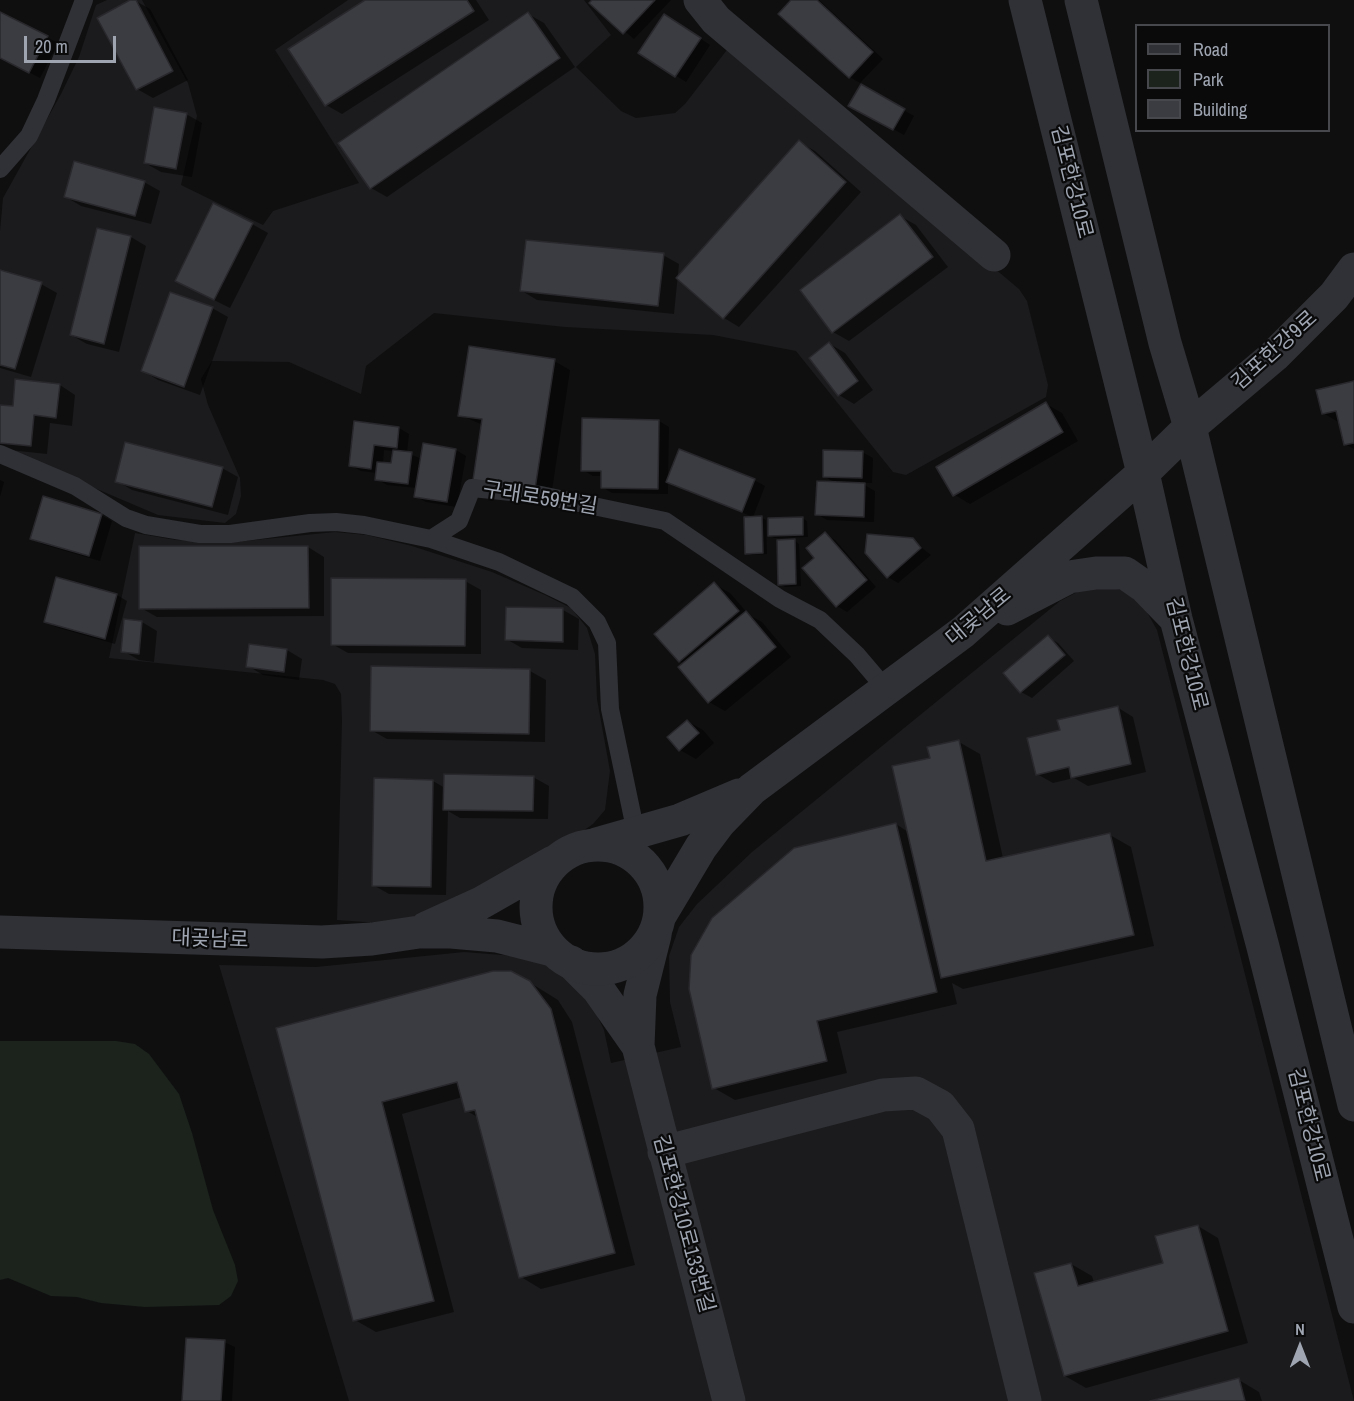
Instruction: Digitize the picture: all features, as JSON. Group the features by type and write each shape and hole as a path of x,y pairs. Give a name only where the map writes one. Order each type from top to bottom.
{"street":[{"path":"700,0 716,20 994,255"},
{"name":"김포한강10로","path":"1025,0 1143,472 1176,619 1350,1270 1354,1307"},
{"path":"1081,0 1165,343 1191,427 1354,1106"},
{"name":"김포한강9로","path":"1191,427 1274,356 1334,296 1354,269"},
{"name":"대곶남로","path":"752,789 963,632 1191,427"},
{"path":"963,632 1069,577 1096,573 1125,573 1145,587 1176,619"},
{"path":"419,932 481,903 574,849 636,833 702,812 752,789"},
{"path":"419,932 497,936 561,956 581,968 603,970 624,964 642,952 701,847 719,823 752,789"},
{"path":"595,844 617,847 636,857 651,872 659,892 658,924 640,995 638,1047"},
{"path":"558,859 545,873 537,891 535,909 539,928 561,956 598,989 638,1047"},
{"name":"대곶남로","path":"0,932 322,942 372,939 419,932"},
{"name":"김포한강10로133번길","path":"638,1047 729,1401"},
{"path":"664,1152 883,1095 916,1093 940,1106 958,1130 1024,1401"}],"lane":[{"path":"0,169 29,136 46,100 84,0"},
{"path":"0,454 75,486 126,518 171,530 230,534 310,523 336,522 364,525 431,539 499,562 572,597 597,622 607,643 610,709 636,833"},
{"name":"구래로59번길","path":"431,539 459,521 472,488 541,495 665,521 780,599 820,620 857,655 886,689"}],"shaded area":[{"path":"107,0 142,0 188,83 197,116 181,185 263,225 273,211 359,183 275,50 348,0 584,0 611,35 576,67 621,111 636,118 675,113 685,104 730,46 1019,289 1027,301 1048,385 1046,397 906,475 893,472 796,351 713,335 565,327 434,313 366,366 361,394 289,362 212,361 201,379 208,405 240,478 241,496 236,514 225,523 158,515 45,467 0,454 0,231 3,198 79,57 96,5"},
{"path":"335,532 367,535 412,546 492,572 545,595 571,608 587,628 595,654 597,699 610,771 605,810 593,824 483,901 408,925 337,920 342,721 341,694 335,684 323,680 109,658 135,533 176,540 235,542"},
{"path":"1103,587 1122,590 1143,605 1157,630 1354,1401 349,1401 219,965 316,967 464,952 515,956 546,965 568,977 594,1009 604,1030 611,1063 681,1047 670,1002 669,956 679,927 697,904 752,852 1060,601 1081,590"}],"green space":[{"path":"0,1041 116,1041 135,1044 149,1054 179,1094 213,1210 235,1265 238,1281 231,1296 219,1305 145,1307 101,1303 77,1297 51,1296 8,1278 0,1280"}],"building":[{"path":"130,0 136,0 173,71 136,90 97,18"},
{"path":"365,0 467,0 474,11 325,106 288,49"},
{"path":"592,0 655,0 623,34 589,3"},
{"path":"791,0 817,0 873,52 849,78 778,14"},
{"path":"0,12 48,36 29,73 0,58"},
{"path":"528,12 560,58 370,189 338,143"},
{"path":"664,14 701,38 675,77 638,53"},
{"path":"861,84 905,109 893,130 848,106"},
{"path":"154,107 187,113 176,169 144,163"},
{"path":"799,140 846,182 723,319 676,278"},
{"path":"74,161 145,181 135,216 64,197"},
{"path":"213,203 253,223 214,300 175,281"},
{"path":"900,214 933,257 832,333 800,290"},
{"path":"97,228 131,236 104,344 70,335"},
{"path":"526,240 664,253 658,306 520,291"},
{"path":"0,270 42,282 15,369 0,365"},
{"path":"170,292 213,307 184,387 141,371"},
{"path":"829,342 858,381 838,396 809,358"},
{"path":"469,346 555,359 535,489 473,480 482,419 458,416"},
{"path":"15,379 60,384 56,418 34,415 31,446 0,443 0,405 13,406"},
{"path":"1354,381 1354,443 1344,445 1336,411 1322,414 1316,390"},
{"path":"1046,402 1063,432 953,496 936,467"},
{"path":"582,418 659,420 658,489 601,488 601,471 581,471"},
{"path":"354,421 399,427 397,448 374,445 371,469 349,466"},
{"path":"125,442 223,467 212,507 115,482"},
{"path":"423,443 456,449 447,502 414,497"},
{"path":"679,449 755,479 742,512 666,482"},
{"path":"393,450 412,452 408,484 375,480 377,462 391,463"},
{"path":"823,450 863,451 862,478 823,477"},
{"path":"817,481 865,483 864,517 815,515"},
{"path":"43,496 102,514 89,556 30,539"},
{"path":"762,516 763,553 745,554 744,517"},
{"path":"803,517 803,535 768,536 768,518"},
{"path":"825,532 867,580 836,607 802,568 814,558 806,548"},
{"path":"867,534 913,538 921,548 887,578 865,553"},
{"path":"795,539 796,584 778,585 777,540"},
{"path":"139,546 308,546 309,608 139,609"},
{"path":"56,577 117,594 105,639 44,622"},
{"path":"331,578 466,579 465,646 331,645"},
{"path":"714,582 739,611 679,662 654,634"},
{"path":"506,607 563,608 563,642 505,640"},
{"path":"746,611 776,647 708,703 678,667"},
{"path":"124,619 142,621 139,654 121,652"},
{"path":"1048,635 1065,655 1020,693 1003,673"},
{"path":"249,644 287,649 284,672 246,667"},
{"path":"371,666 530,669 529,734 370,731"},
{"path":"1118,706 1131,764 1071,778 1069,767 1036,775 1027,738 1060,730 1057,720"},
{"path":"687,720 699,733 679,751 667,737"},
{"path":"959,740 986,861 1110,833 1134,935 941,978 892,766 930,758 927,747"},
{"path":"444,774 534,776 533,811 443,810"},
{"path":"374,778 433,780 431,887 372,886"},
{"path":"896,823 937,992 817,1021 827,1061 712,1089 689,989 691,955 712,918 794,848"},
{"path":"493,971 511,971 530,981 551,1009 615,1253 519,1278 475,1110 465,1112 457,1082 382,1102 434,1301 353,1321 276,1028"},
{"path":"1198,1225 1228,1331 1064,1376 1034,1273 1071,1263 1078,1286 1163,1263 1155,1236"},
{"path":"186,1338 225,1340 221,1401 182,1401"},
{"path":"1239,1378 1245,1401 1150,1401"}]}
